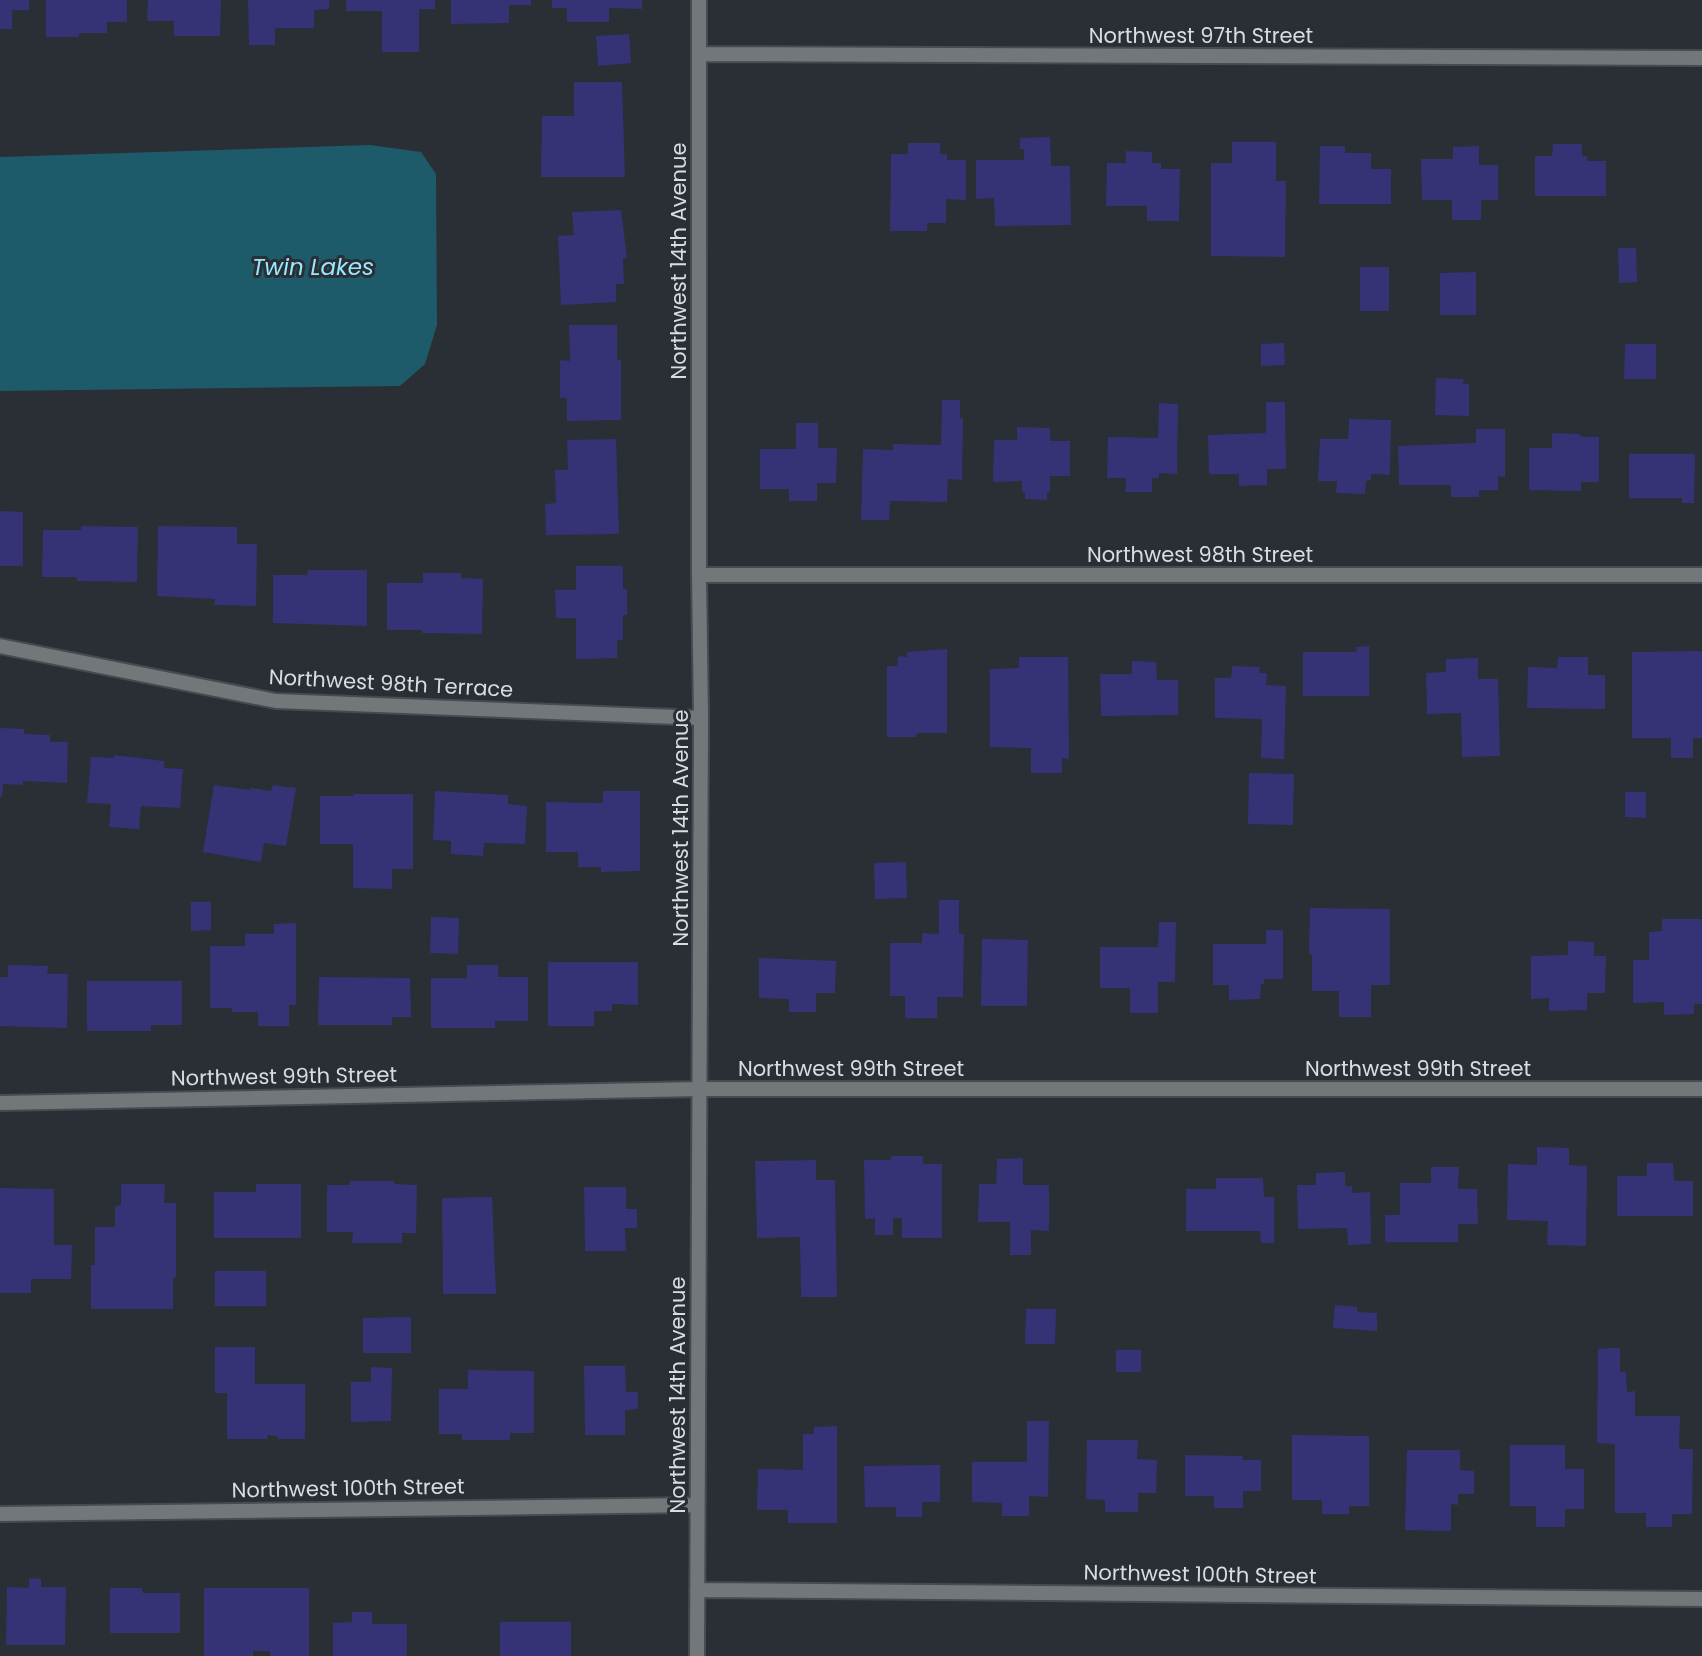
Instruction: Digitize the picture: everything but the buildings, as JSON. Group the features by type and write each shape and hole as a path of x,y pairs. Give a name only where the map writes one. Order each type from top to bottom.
{"street":[{"name":"Northwest 14th Avenue","path":"697,1656 701,718 699,0"},
{"name":"Northwest 97th Street","path":"699,54 1702,58"},
{"name":"Northwest 98th Street","path":"699,575 1702,576"},
{"name":"Northwest 98th Terrace","path":"0,646 276,701 701,718"},
{"name":"Northwest 99th Street","path":"0,1103 700,1089 1702,1089"},
{"name":"Northwest 100th Street","path":"0,1514 697,1505"},
{"name":"Northwest 100th Street","path":"697,1590 1702,1599"}],"water":[{"name":"Twin Lakes","path":"370,145 421,152 436,174 437,325 425,364 400,386 0,391 0,157"}]}
